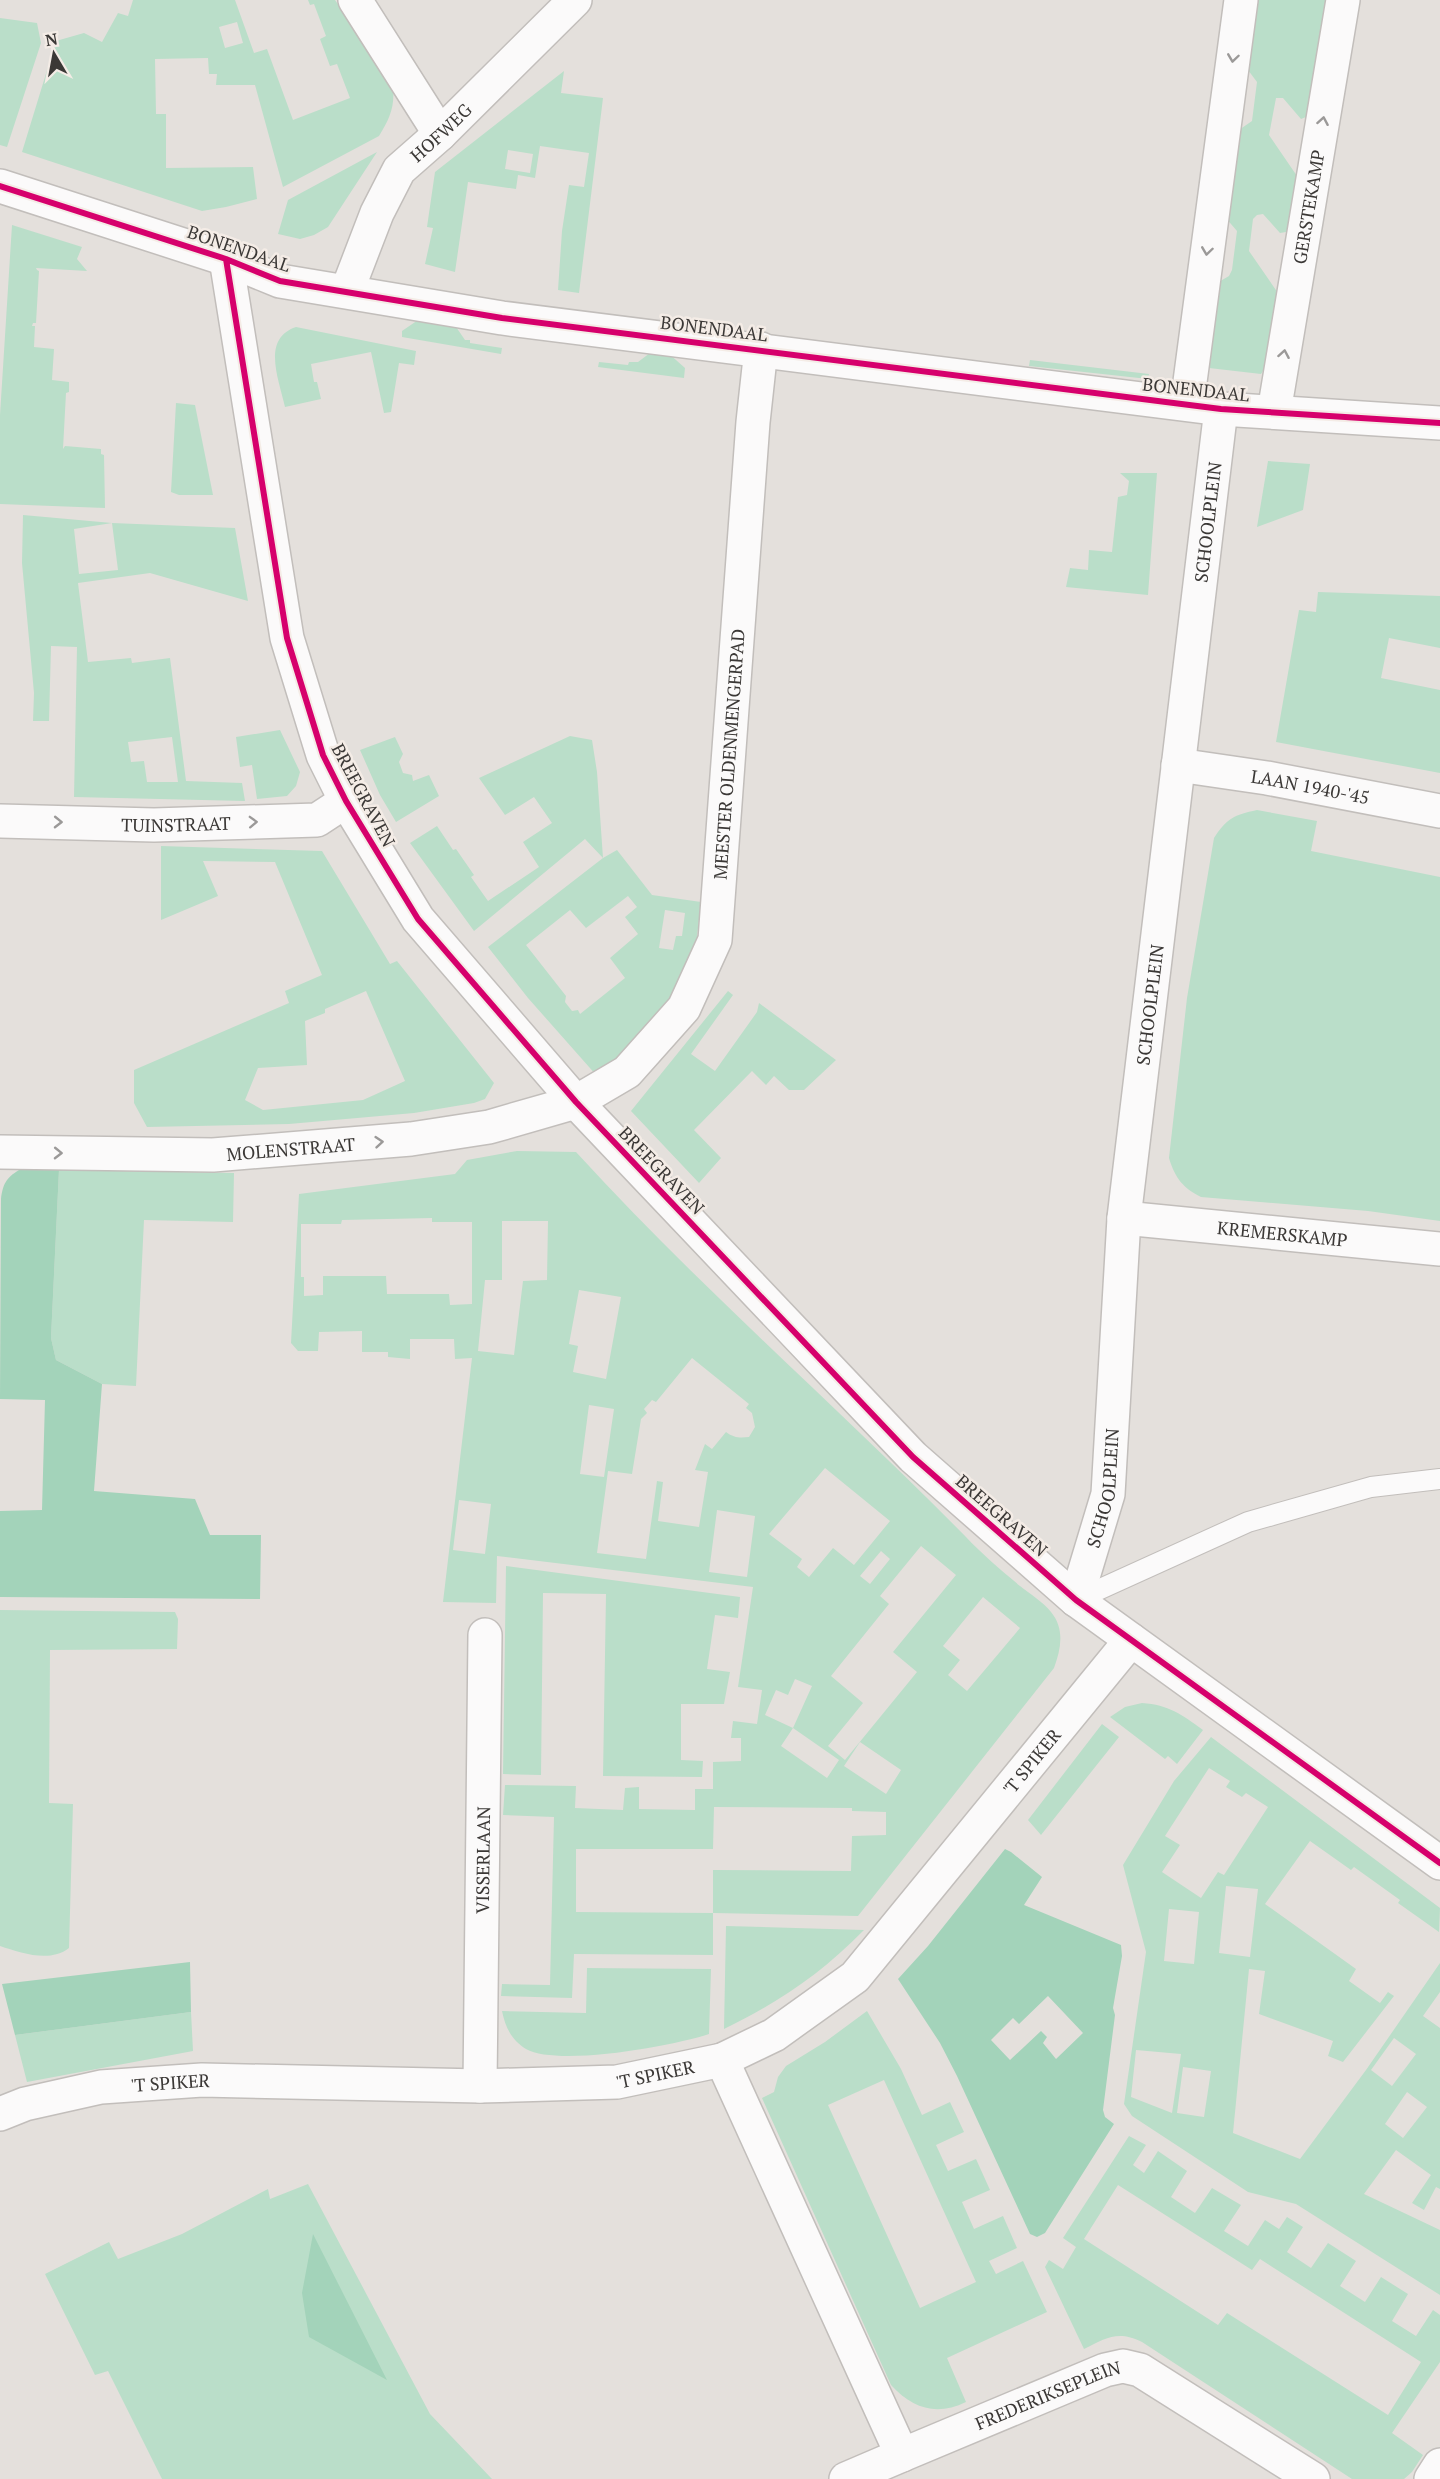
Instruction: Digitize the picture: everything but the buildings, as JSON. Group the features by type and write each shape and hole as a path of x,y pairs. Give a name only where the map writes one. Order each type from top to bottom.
{"street":[{"path":"355,0 441,134"},
{"name":"HOFWEG","path":"347,291 376,213 399,170 441,134 575,0"},
{"path":"1187,404 1241,0"},
{"name":"GERSTEKAMP","path":"1274,412 1343,0"},
{"name":"BONENDAAL","path":"0,186 226,259 280,281 408,303 502,318 1221,409 1440,423"},
{"name":"BREEGRAVEN","path":"226,259 287,638 323,755 346,801 418,919 576,1102 913,1457 1077,1600 1440,1863"},
{"name":"MEESTER OLDENMENGERPAD","path":"576,1102 627,1072 684,1008 715,940 753,422 761,349"},
{"name":"SCHOOLPLEIN","path":"1077,1600 1108,1494 1124,1218 1221,409"},
{"name":"LAAN 1940-'45","path":"1178,765 1267,778 1440,811"},
{"name":"TUINSTRAAT","path":"0,821 154,825 317,820 346,801"},
{"name":"MOLENSTRAAT","path":"0,1152 213,1155 389,1141 489,1127 576,1102"},
{"name":"KREMERSKAMP","path":"1124,1218 1440,1249"},
{"name":"VISSERLAAN","path":"480,2086 485,1635"},
{"name":"'T SPIKER","path":"0,2114 25,2104 101,2087 202,2080 480,2086 617,2082 722,2060 774,2035 855,1977 1131,1640"},
{"path":"722,2060 902,2455"},
{"name":"FREDERIKSEPLEIN","path":"846,2479 1105,2370 1123,2366 1140,2370 1313,2479"},
{"path":"1431,2479 1440,2465"}],"lane":[{"path":"1077,1600 1248,1522 1371,1487 1440,1479"}],"green space":[{"path":"133,0 235,0 254,53 267,49 293,120 350,98 337,64 330,66 320,39 326,36 314,4 310,5 308,0 335,0 395,86 388,119 379,136 283,187 255,85 216,85 217,74 209,74 208,58 155,59 156,114 166,114 166,168 253,167 257,199 202,211 22,152 56,41 84,33 102,42 118,13 128,16","holes":["237,22 243,43 225,48 219,27"]},
{"path":"1254,0 1326,0 1306,117 1301,119 1283,98 1276,98 1269,135 1297,176 1289,228 1286,232 1280,233 1263,214 1253,219 1249,251 1278,293 1265,368 1261,374 1209,368 1206,362 1217,283 1229,276 1232,270 1237,231 1225,217 1236,132 1252,121 1257,82 1245,66"},
{"path":"0,18 37,23 41,43 7,147 0,145"},
{"path":"564,71 561,93 603,98 579,293 558,290 562,231 569,185 584,187 589,153 540,146 535,178 518,175 516,189 468,182 455,272 425,264 433,228 427,227 435,172","holes":["508,150 533,154 530,173 505,169"]},
{"path":"377,152 328,227 314,235 300,239 278,234 288,200"},
{"path":"12,225 82,247 77,259 87,271 36,268 39,271 36,323 32,326 35,326 34,347 54,349 52,380 69,382 69,392 66,393 63,449 65,446 101,449 101,454 104,455 105,508 0,504 0,415"},
{"path":"421,318 454,324 465,340 470,340 470,343 502,348 501,354 402,337 402,331"},
{"path":"296,327 416,351 414,365 399,363 391,412 384,413 371,352 311,364 314,382 317,382 321,399 285,407 275,361 276,350 285,333"},
{"path":"654,350 667,352 685,368 684,378 598,367 599,362 628,365 629,362 638,362"},
{"path":"1030,360 1149,374 1148,378 1139,378 1029,366"},
{"path":"176,403 195,405 213,495 179,495 171,492"},
{"path":"1268,461 1310,464 1303,510 1257,527"},
{"path":"1120,473 1157,473 1148,595 1066,587 1070,568 1088,570 1089,550 1112,552 1118,497 1127,495 1129,481"},
{"path":"23,515 112,523 235,528 248,601 150,573 78,583 88,662 131,658 132,663 170,658 186,781 242,783 245,801 74,797 77,647 51,646 49,721 33,721 34,693 22,563","holes":["112,523 118,570 79,574 74,529","172,737 178,782 147,782 144,761 131,762 128,742"]},
{"path":"1318,592 1440,596 1440,648 1389,638 1381,678 1440,690 1440,773 1276,742 1299,610 1316,612"},
{"path":"280,730 300,772 296,786 287,796 257,799 252,765 240,767 236,737"},
{"path":"570,736 592,740 597,772 603,858 585,839 474,931 410,843 437,826 474,875 471,877 488,901 539,867 523,842 552,823 534,797 505,815 479,778"},
{"path":"395,737 403,754 399,762 403,773 412,775 413,781 429,775 439,796 396,822 380,795 360,750"},
{"path":"1257,810 1317,821 1311,851 1440,877 1440,1221 1368,1211 1201,1197 1180,1182 1174,1171 1169,1158 1187,998 1214,838 1232,818"},
{"path":"161,846 322,851 390,964 397,961 494,1083 485,1099 414,1113 289,1124 147,1127 134,1103 134,1070 289,1003 285,991 322,975 275,862 203,861 218,896 161,920","holes":["366,991 405,1081 363,1100 263,1110 245,1100 258,1068 307,1065 305,1021 325,1013 325,1009"]},
{"path":"617,850 652,895 701,902 696,945 672,996 602,1075 597,1076 528,998 488,947 603,858","holes":["628,896 637,907 625,917 638,934 610,958 625,978 580,1014 578,1010 572,1011 565,1002 566,996 526,945 570,910 586,928","665,910 685,913 682,936 676,936 673,950 659,948"]},
{"path":"728,991 733,995 691,1054 715,1071 757,1012 759,1003 836,1060 804,1090 789,1090 774,1076 766,1085 752,1071 694,1130 721,1158 699,1183 631,1111"},
{"path":"517,1151 576,1152 720,1299 979,1550 1044,1605 1055,1619 1060,1639 1054,1668 858,1916 713,1913 713,1955 574,1954 572,1998 501,1996 502,1984 550,1985 554,1817 503,1815 505,1785 576,1786 575,1808 623,1810 625,1788 639,1787 639,1809 695,1810 695,1789 713,1789 713,1762 741,1761 741,1738 731,1738 733,1721 757,1724 762,1690 738,1687 753,1587 497,1556 496,1603 443,1602 472,1358 455,1359 454,1339 410,1339 410,1359 388,1357 388,1352 362,1352 362,1331 319,1332 318,1351 298,1351 291,1343 299,1194 455,1174 467,1160","holes":["432,1218 432,1222 472,1222 472,1304 450,1305 449,1294 387,1294 386,1276 323,1276 323,1295 304,1296 304,1277 301,1277 301,1224 341,1224 342,1220","502,1221 548,1221 547,1280 523,1281 514,1355 478,1351 485,1280 502,1280","579,1290 621,1297 606,1379 573,1372 578,1346 569,1344","692,1358 749,1404 746,1408 752,1413 755,1427 749,1437 737,1437 726,1432 712,1449 705,1444 695,1470 708,1472 699,1527 658,1521 663,1482 657,1481 646,1559 597,1553 608,1471 632,1474 641,1419 647,1413 644,1409 652,1400 656,1402","589,1405 614,1409 604,1477 580,1474","825,1468 890,1521 854,1565 833,1548 809,1577 797,1567 802,1559 769,1534","459,1500 491,1504 485,1554 453,1550","717,1510 755,1516 747,1577 709,1572","921,1546 956,1575 893,1652 917,1672 845,1760 828,1746 863,1703 831,1676 889,1604 880,1596","881,1551 890,1559 870,1584 860,1576","983,1597 1020,1628 967,1691 948,1675 960,1660 943,1646","795,1679 812,1686 793,1728 765,1715 776,1690 788,1695","793,1728 839,1760 827,1778 781,1746","860,1742 901,1770 886,1794 844,1766","714,1807 852,1808 852,1811 886,1812 886,1835 852,1836 851,1871 713,1870 713,1913 576,1912 576,1849 713,1849"]},
{"path":"19,1170 59,1170 51,1338 56,1360 102,1384 94,1491 195,1499 210,1535 261,1535 260,1599 0,1597 0,1511 42,1510 45,1400 0,1399 1,1199 6,1182"},
{"path":"59,1170 234,1173 233,1222 144,1220 136,1386 102,1384 56,1360 51,1338"},
{"path":"506,1566 740,1597 738,1618 715,1615 707,1669 730,1672 724,1704 681,1704 681,1760 703,1761 702,1777 603,1776 606,1594 543,1593 541,1775 503,1774"},
{"path":"0,1610 175,1612 178,1619 177,1649 50,1650 49,1803 73,1804 69,1948 53,1955 35,1955 0,1946"},
{"path":"1142,1703 1174,1711 1203,1730 1177,1764 1168,1756 1165,1759 1110,1717 1125,1707"},
{"path":"1102,1724 1119,1737 1041,1835 1028,1820"},
{"path":"1211,1737 1440,1908 1439,1932 1398,1903 1400,1900 1354,1867 1351,1870 1310,1841 1265,1904 1356,1969 1349,1981 1380,2003 1388,1992 1394,1996 1343,2062 1328,2056 1333,2041 1259,2014 1265,1971 1249,1969 1233,2133 1300,2159 1366,2070 1440,1963 1440,1992 1423,2016 1440,2028 1440,2189 1436,2187 1424,2210 1412,2203 1431,2175 1396,2150 1364,2194 1440,2230 1440,2295 1296,2204 1248,2192 1132,2116 1124,2104 1146,1952 1123,1865 1174,1781","holes":["1209,1768 1230,1781 1226,1787 1242,1797 1246,1793 1268,1807 1224,1875 1218,1872 1201,1898 1162,1872 1180,1845 1165,1836","1226,1886 1258,1889 1250,1957 1219,1953","1169,1909 1199,1912 1194,1964 1164,1961","1394,2038 1416,2054 1392,2086 1371,2070","1136,2050 1181,2054 1172,2113 1131,2097","1183,2067 1211,2071 1204,2117 1177,2113","1407,2092 1427,2107 1403,2138 1385,2124"]},
{"path":"1005,1849 1042,1877 1024,1905 1121,1945 1122,1956 1113,2008 1115,2015 1103,2110 1105,2117 1114,2124 1045,2233 1037,2237 1030,2234 940,2043 898,1979 928,1946","holes":["1048,1996 1083,2033 1056,2059 1043,2043 1047,2037 1041,2031 1010,2060 991,2040 1013,2018 1019,2024"]},
{"path":"726,1926 864,1930 815,1974 763,2008 724,2029"},
{"path":"190,1962 191,2012 15,2035 2,1984"},
{"path":"587,1968 711,1969 709,2034 644,2049 563,2056 542,2054 526,2049 516,2041 507,2027 502,2011 586,2013"},
{"path":"867,2011 901,2069 922,2115 950,2102 964,2132 936,2145 948,2171 976,2159 990,2190 962,2202 974,2229 1003,2216 1017,2248 989,2261 996,2274 1023,2261 1047,2312 947,2358 966,2402 945,2409 926,2408 908,2400 891,2385 762,2098 774,2092 778,2077 786,2066 825,2042","holes":["884,2080 976,2282 920,2308 828,2105"]},
{"path":"191,2012 193,2051 27,2082 15,2035"},
{"path":"1129,2136 1146,2145 1133,2165 1144,2173 1158,2151 1187,2171 1171,2197 1195,2213 1212,2188 1241,2205 1224,2231 1248,2246 1265,2220 1279,2229 1287,2217 1303,2227 1287,2252 1311,2268 1328,2243 1356,2261 1340,2286 1365,2302 1381,2277 1408,2294 1392,2321 1416,2336 1433,2310 1440,2315 1440,2362 1392,2433 1423,2455 1412,2472 1404,2479 1352,2479 1134,2338 1112,2337 1084,2349 1045,2267 1049,2260 1063,2269 1076,2247 1063,2238","holes":["1118,2185 1252,2270 1260,2259 1421,2362 1388,2415 1227,2313 1218,2325 1084,2239"]},
{"path":"308,2184 430,2414 492,2479 162,2479 108,2371 95,2375 45,2274 109,2242 118,2259 182,2234 268,2189 270,2199"},
{"path":"313,2234 387,2380 309,2337 302,2293"}],"cycle path":[{"path":"0,186 226,259 280,281 502,318 1221,409 1440,423"},
{"path":"226,259 287,638 323,755 346,801 418,919 576,1102 913,1457 1076,1600 1440,1863"}]}
